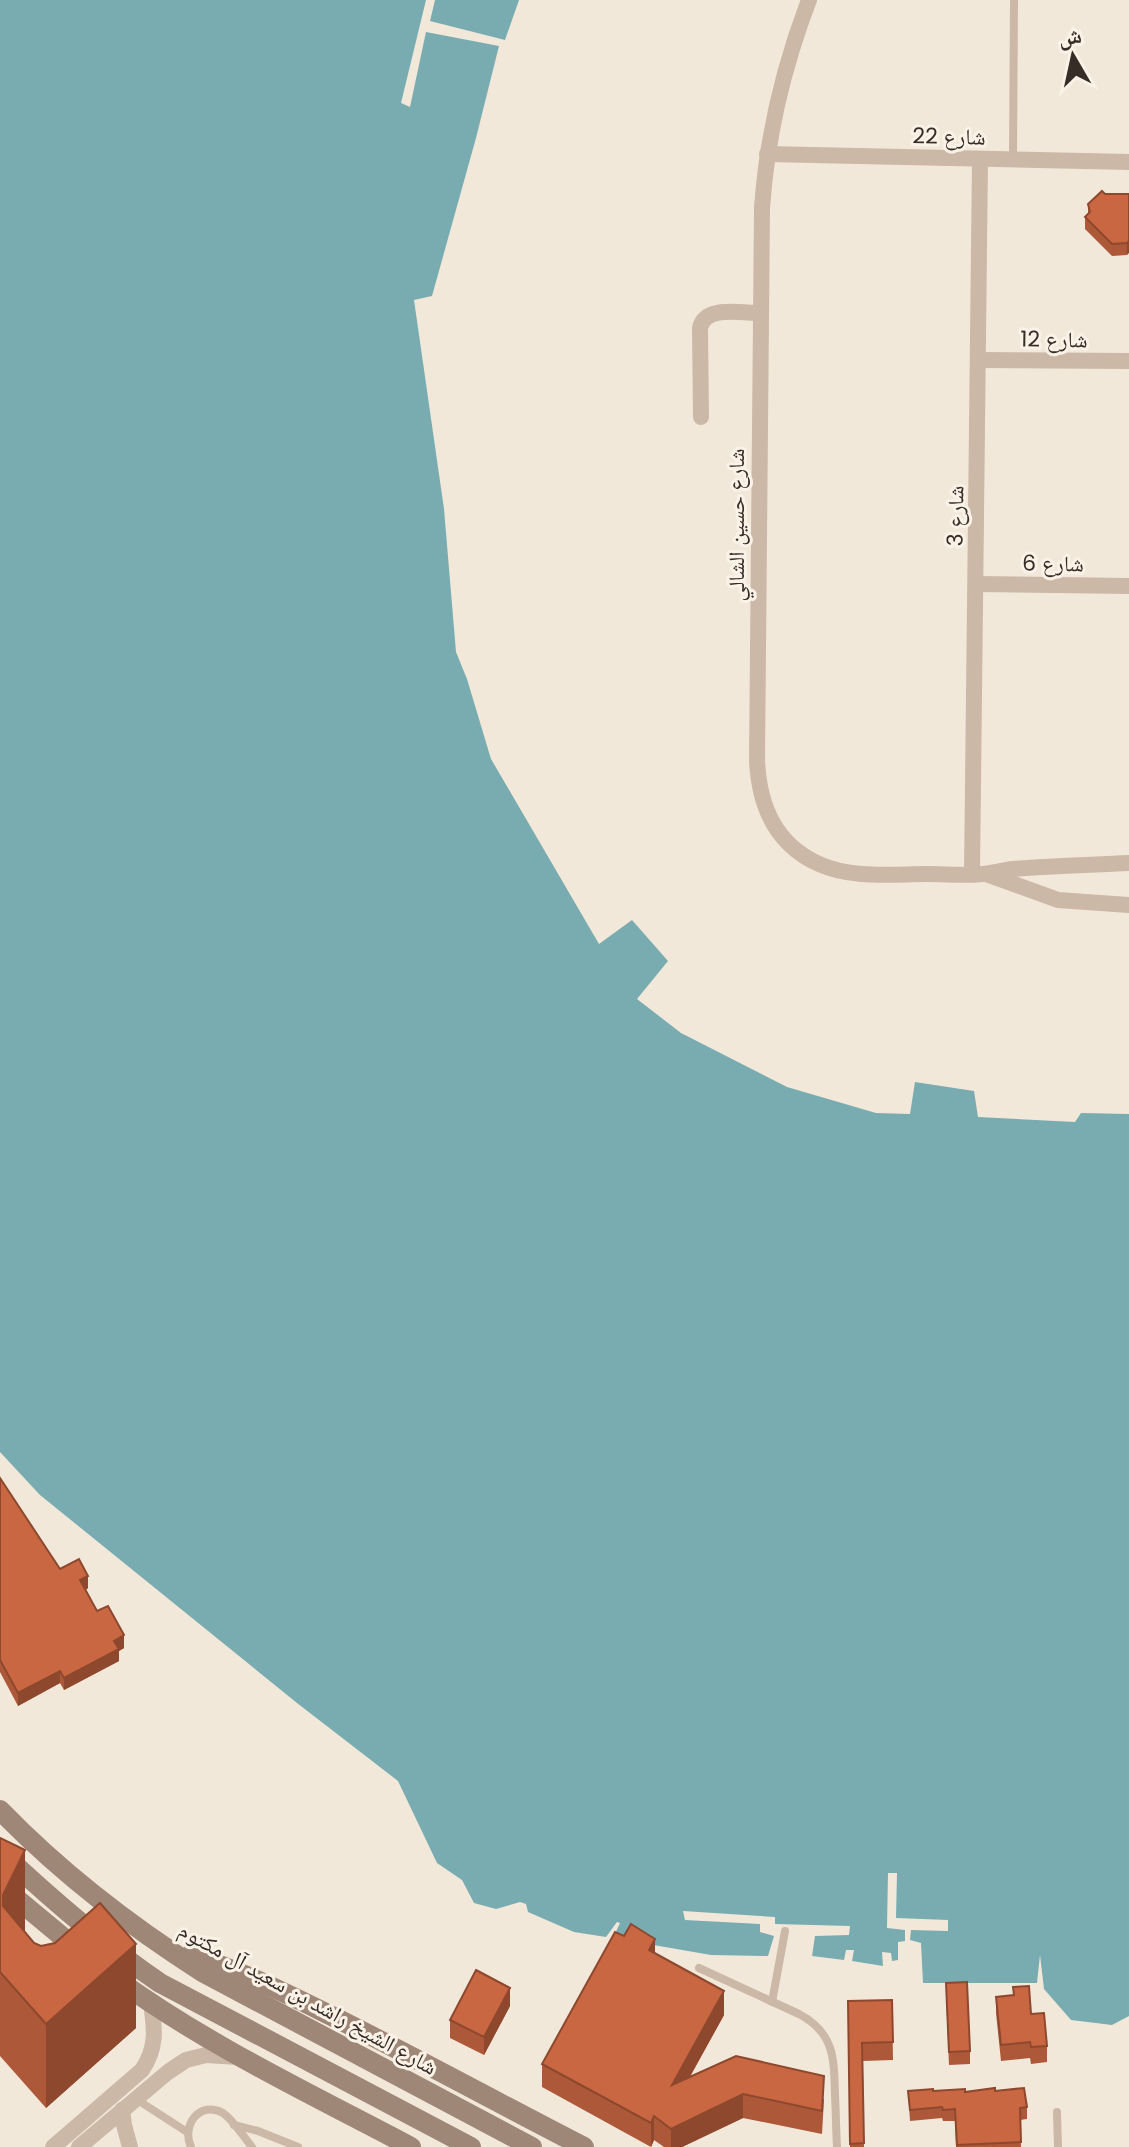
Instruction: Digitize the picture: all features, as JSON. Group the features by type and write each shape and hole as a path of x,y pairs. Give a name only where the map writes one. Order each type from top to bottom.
{"main road":[{"name":"شارع الشيخ راشد بن سعيد آل مكتوم","path":"0,1810 84,1888 163,1947 204,1973 532,2147"},
{"path":"0,1851 121,1956 160,1983 471,2147"},
{"path":"0,1885 151,2004 411,2147"},
{"path":"163,1947 246,1974 416,2058 584,2147"}],"street":[{"name":"شارع حسين الشالي","path":"809,0 774,113 762,208 757,760 758,786 766,810 779,832 797,850 818,864 843,872 979,874 1008,869 1129,863"},
{"name":"شارع 22","path":"767,154 1129,162"},
{"name":"شارع 3","path":"979,874 976,584 980,159"},
{"path":"701,417 702,320 716,313 760,313"},
{"name":"شارع 12","path":"978,360 1129,361"},
{"name":"شارع 6","path":"976,584 1129,586"},
{"name":"شارع حسين الشالي","path":"979,874 1058,900 1129,905"},
{"path":"53,2147 149,2061 155,2040 151,2004"},
{"path":"79,2147 172,2068 186,2060 206,2055 243,2057"},
{"path":"122,2110 130,2147"}],"lane":[{"path":"1013,159 1014,0"},
{"path":"772,2002 785,1931"},
{"path":"699,1968 808,2019 824,2034 834,2064 837,2147"},
{"path":"136,2099 187,2132"},
{"path":"191,2147 187,2132 194,2117 208,2110 224,2114 252,2147"},
{"path":"1057,2112 1058,2147"},
{"path":"234,2124 298,2147"}],"water":[{"path":"0,0 426,0 401,103 410,107 426,32 499,46 432,296 414,300 444,509 456,652 491,759 599,944 632,920 668,961 637,999 681,1033 787,1087 876,1113 910,1114 915,1082 974,1091 978,1117 1075,1122 1081,1113 1129,1114 1129,2016 1112,2025 1071,2020 1044,1989 1040,1955 1037,1983 923,1983 921,1943 910,1940 911,1930 948,1931 948,1920 896,1918 897,1873 888,1873 887,1928 905,1930 905,1941 898,1942 898,1960 892,1961 891,1953 882,1952 883,1966 852,1961 854,1950 846,1950 844,1960 812,1956 815,1936 849,1935 850,1926 775,1924 775,1917 683,1911 685,1920 760,1924 760,1932 774,1936 768,1956 711,1955 613,1938 620,1923 617,1922 606,1937 574,1932 528,1912 526,1904 520,1902 496,1909 474,1903 462,1880 437,1863 398,1781 40,1495 0,1452"},
{"path":"435,0 519,0 505,40 430,21"}],"building":[{"path":"1102,191 1105,194 1129,194 1127,243 1112,244 1085,217 1090,212 1088,204"},
{"path":"0,1478 60,1569 79,1559 88,1576 80,1580 97,1611 108,1606 124,1635 114,1641 119,1649 64,1678 60,1671 18,1693 0,1660"},
{"path":"0,1838 25,1850 3,1895 3,1906 34,1943 41,1946 55,1943 100,1903 136,1944 46,2024 0,1972"},
{"path":"631,1924 655,1939 649,1950 724,1991 672,2085 736,2056 824,2076 822,2111 743,2094 671,2129 654,2116 651,2123 542,2064 615,1932 624,1936"},
{"path":"476,1970 510,1988 484,2037 450,2020"},
{"path":"967,1982 970,2051 949,2052 946,1983"},
{"path":"1029,1986 1031,2014 1044,2013 1047,2046 1031,2047 1030,2042 1001,2045 996,1997 1014,1995 1013,1987"},
{"path":"892,2000 893,2042 862,2043 864,2143 850,2144 848,2001"},
{"path":"995,2088 995,2091 1024,2088 1027,2107 1020,2108 1021,2142 957,2145 955,2109 910,2110 908,2091 965,2089 965,2092"}]}
